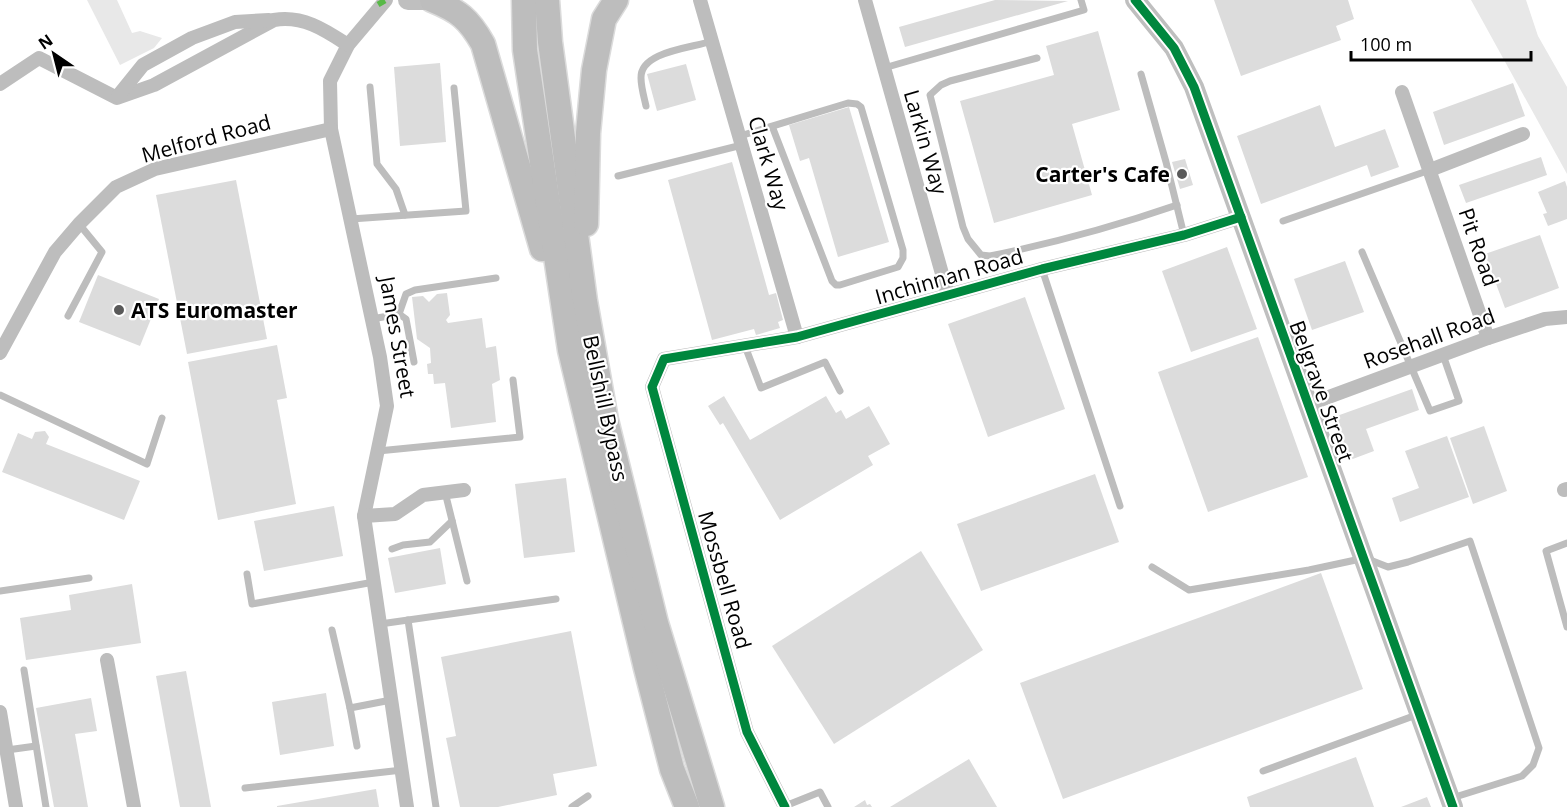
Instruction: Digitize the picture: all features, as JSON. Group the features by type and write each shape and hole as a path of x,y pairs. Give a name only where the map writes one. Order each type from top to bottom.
{"highway":[{"path":"432,0 462,14 473,26 483,44 570,350"},
{"name":"Bellshill Bypass","path":"524,0 525,50 570,350 646,668 672,769 687,807"},
{"name":"Bellshill Bypass","path":"547,0 550,42 585,301 606,420 656,623 712,807"},
{"path":"585,301 588,133 594,70 604,19 616,0"},
{"path":"691,741 723,807"},
{"path":"672,769 682,807"}],"street":[{"name":"James Street","path":"386,0 348,45 330,81 331,129 380,357 387,406 364,516 407,807"},
{"path":"408,0 425,0"},
{"name":"Clark Way","path":"700,0 797,337"},
{"name":"Larkin Way","path":"865,0 948,295"},
{"name":"Belgrave Street","path":"1135,0 1174,48 1194,87 1307,405 1365,558 1451,803"},
{"path":"117,98 143,65 192,38 236,22 286,18 314,24 348,45"},
{"path":"0,84 39,58 117,98 154,85 274,20"},
{"name":"Pit Road","path":"1402,92 1488,338"},
{"name":"Melford Road","path":"0,352 55,252 116,187 155,169 331,129"},
{"path":"1430,170 1523,135"},
{"name":"Inchinnan Road","path":"664,359 797,337 1041,269 1184,235 1241,217"},
{"name":"Rosehall Road","path":"1307,405 1488,338 1545,319 1567,317"},
{"name":"Mossbell Road","path":"664,359 652,387 747,732 785,806"},
{"path":"364,516 395,514 423,495 464,490"},
{"path":"107,660 134,807"},
{"path":"0,712 16,807"}],"lane":[{"path":"884,68 1084,10 1082,0"},
{"path":"646,106 640,76 645,64 663,54 712,41"},
{"path":"1037,57 950,81 941,85 930,95 963,227 968,239 981,255 990,256 1044,244 1131,221 1178,205"},
{"path":"1141,74 1178,205 1184,235"},
{"path":"369,87 377,164 396,189 405,215"},
{"path":"351,219 466,211 454,88"},
{"path":"618,176 741,140 772,126 848,103 856,104 861,107 903,250 903,258 898,267 840,285 832,281 772,126"},
{"path":"1283,221 1430,170"},
{"path":"68,316 102,252 79,224"},
{"path":"1362,252 1430,411 1459,401 1443,355"},
{"path":"1041,269 1120,506"},
{"path":"399,314 406,294 415,290 496,278"},
{"path":"372,319 399,314"},
{"path":"399,314 408,322 414,362"},
{"path":"745,346 760,388 825,362 840,391"},
{"path":"378,451 520,437 513,380"},
{"path":"0,395 147,464 162,418"},
{"path":"445,492 467,581"},
{"path":"392,549 403,545 430,542 452,521"},
{"path":"1152,567 1189,590 1365,558 1388,567 1470,541 1539,748 1533,765 1522,776 1451,803"},
{"path":"1567,543 1546,551 1567,627"},
{"path":"247,574 252,604 374,582"},
{"path":"0,591 89,578"},
{"path":"380,624 556,599"},
{"path":"408,620 436,807"},
{"path":"332,630 357,746"},
{"path":"24,670 46,807"},
{"path":"350,708 391,700"},
{"path":"1263,771 1419,714"},
{"path":"6,750 36,746"},
{"path":"244,788 402,770"},
{"path":"785,806 820,792 828,807"},
{"path":"572,807 588,796"}],"shaded area":[{"path":"87,0 117,0 132,33 140,31 162,38 154,48 120,65"},
{"path":"1471,0 1526,0 1538,36 1567,87 1567,174"}],"building":[{"path":"995,0 1068,1 905,47 899,27"},
{"path":"1214,0 1348,0 1354,19 1336,26 1341,40 1241,76"},
{"path":"1098,31 1120,110 1072,124 1092,195 994,223 960,101 1054,75 1046,46"},
{"path":"440,63 446,142 400,146 394,67"},
{"path":"686,64 696,100 657,111 647,74"},
{"path":"1513,83 1525,116 1444,145 1433,112"},
{"path":"1320,105 1335,147 1385,129 1399,167 1371,177 1367,165 1261,204 1237,136"},
{"path":"849,107 889,242 838,257 809,158 800,161 789,125"},
{"path":"1541,157 1547,175 1466,203 1459,185"},
{"name":"Carter's Cafe","path":"1185,159 1193,185 1180,189 1172,162"},
{"path":"732,162 769,295 776,293 783,320 778,322 780,328 756,335 754,329 712,340 668,180"},
{"path":"236,180 267,339 187,354 156,195"},
{"path":"1565,181 1567,219 1548,226 1543,214 1547,213 1538,192"},
{"path":"1540,235 1559,288 1505,308 1485,254"},
{"path":"1227,247 1257,329 1191,352 1162,271"},
{"path":"1345,261 1364,312 1312,330 1294,279"},
{"name":"ATS Euromaster","path":"98,275 159,299 140,346 79,322"},
{"path":"447,293 450,315 446,320 448,323 482,318 486,348 496,346 500,380 492,384 496,422 451,428 445,383 434,384 433,374 428,374 427,364 431,363 430,348 417,339 412,297 423,296 429,302 437,294"},
{"path":"1025,297 1065,409 988,437 948,324"},
{"path":"1258,337 1308,477 1208,512 1158,372"},
{"path":"277,345 287,398 277,400 296,504 218,520 188,362"},
{"path":"1412,389 1419,410 1366,429 1374,451 1350,460 1334,417"},
{"path":"724,396 750,440 826,396 836,413 841,410 846,419 869,406 890,444 868,456 873,465 780,520 723,423 720,425 708,406"},
{"path":"1484,426 1507,491 1473,504 1450,438"},
{"path":"45,431 49,437 46,444 140,481 124,520 2,472 18,433 32,439 35,432"},
{"path":"1447,436 1469,497 1400,522 1392,498 1419,488 1405,451"},
{"path":"1095,474 1119,542 981,591 957,524"},
{"path":"566,478 575,552 524,558 515,484"},
{"path":"334,506 343,556 264,571 254,521"},
{"path":"440,548 446,584 395,593 388,558"},
{"path":"921,551 983,650 834,744 772,646"},
{"path":"1321,573 1363,689 1063,799 1020,683"},
{"path":"132,584 141,643 26,660 20,618 71,610 69,595"},
{"path":"571,631 597,766 553,774 557,795 498,807 460,807 446,738 456,736 441,657"},
{"path":"186,671 211,807 180,807 156,676"},
{"path":"326,693 334,746 280,755 272,702"},
{"path":"91,698 97,731 75,734 88,807 54,807 36,708"},
{"path":"1356,757 1374,807 1250,807 1247,797"},
{"path":"969,759 997,807 890,807"},
{"path":"376,789 379,807 277,807 277,806"},
{"path":"1427,797 1431,807 1401,807"},
{"path":"865,800 867,805 870,804 872,807 854,807"}],"marked path":[{"path":"380,0 383,5"}],"cycle path":[{"path":"1135,0 1174,48 1194,87 1453,807"},
{"path":"785,807 747,732 652,387 664,359 797,337 1042,269 1184,235 1241,217"}],"place":[{"name":"Carter's Cafe","path":"1182,174"},
{"name":"ATS Euromaster","path":"119,310"}]}
